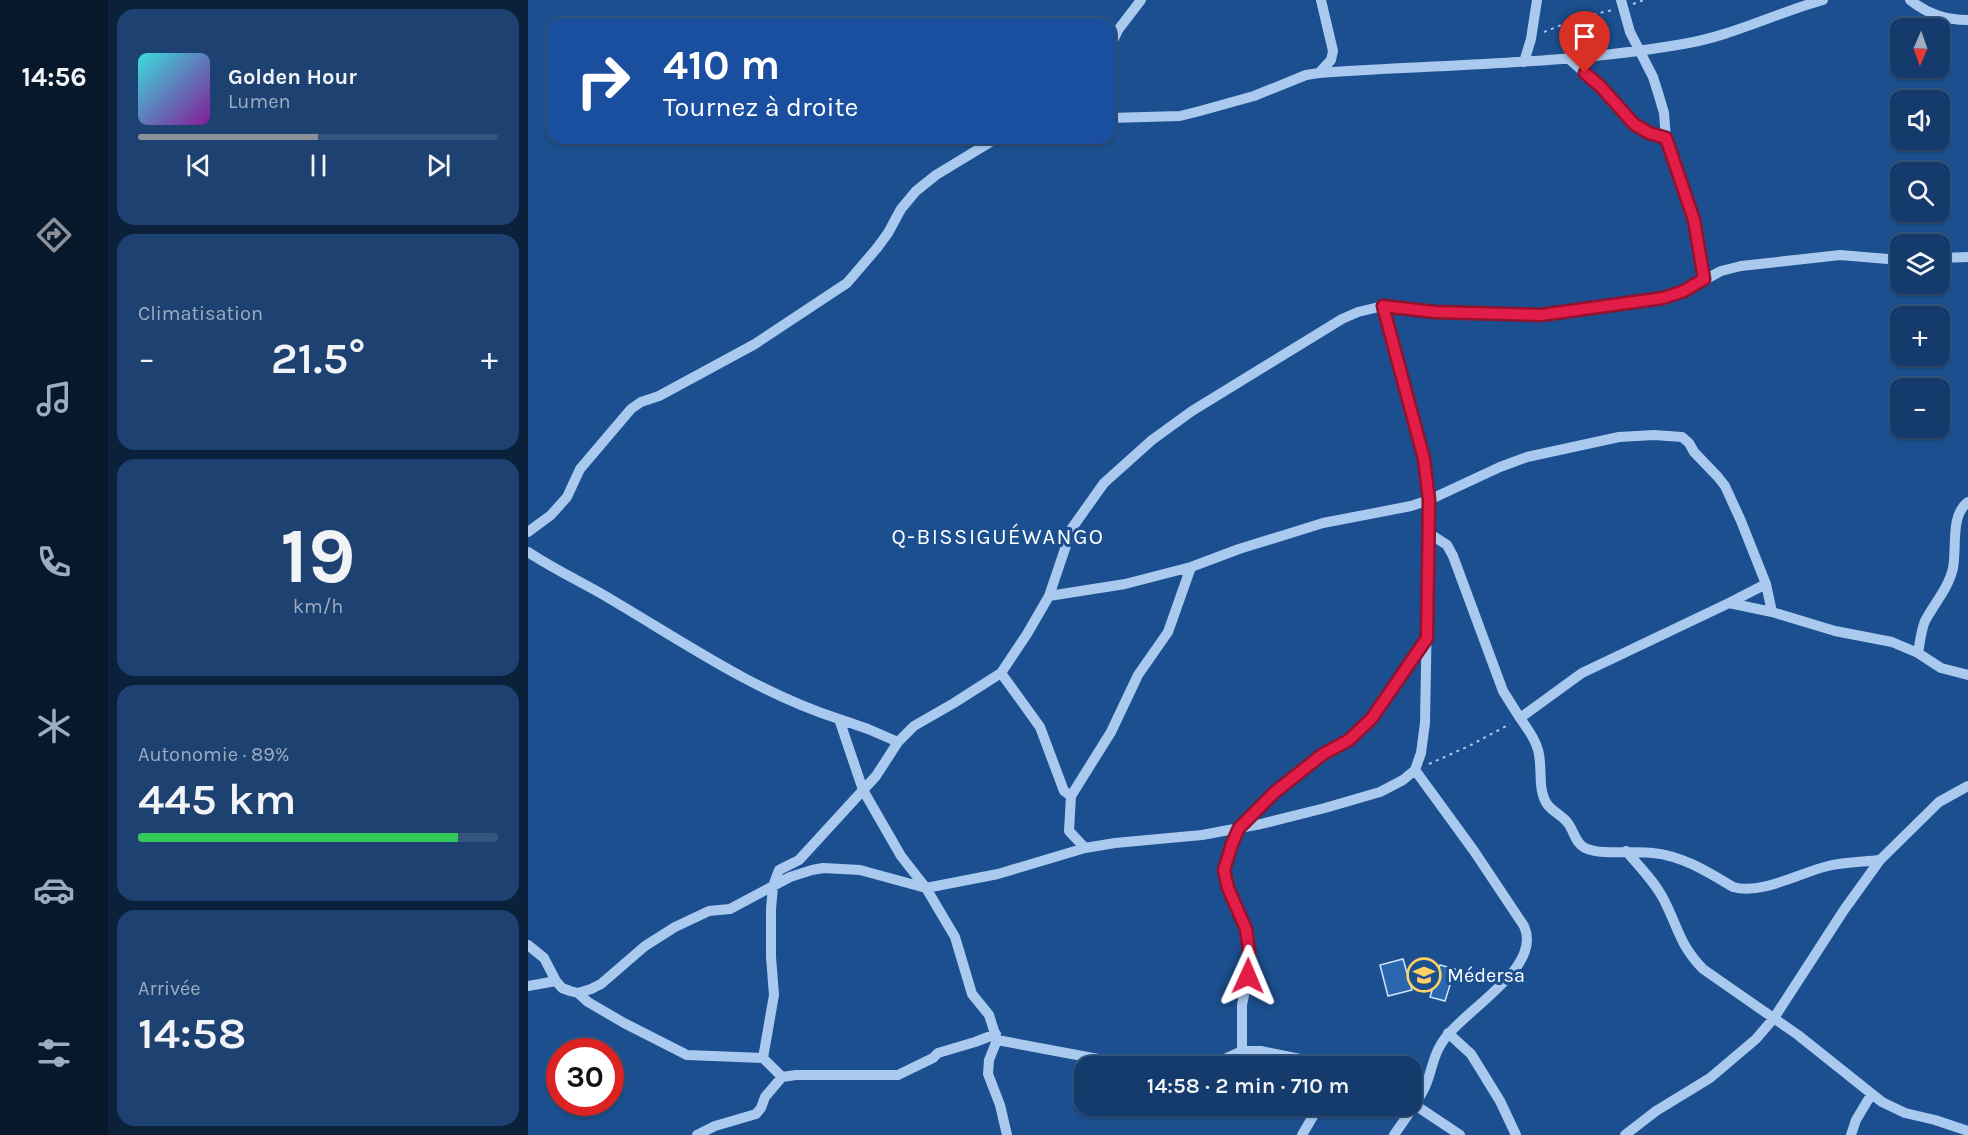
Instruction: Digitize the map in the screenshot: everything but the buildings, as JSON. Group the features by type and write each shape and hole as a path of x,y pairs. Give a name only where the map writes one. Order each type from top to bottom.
{"street":[{"path":"1116,34 1141,0"},
{"path":"1319,73 1331,60 1333,51 1321,0"},
{"path":"1524,62 1531,39 1537,0"},
{"path":"1116,118 1180,116 1254,96 1306,75 1319,73 1569,59 1685,44 1719,36 1823,0"},
{"path":"1910,0 1922,10 1940,18 1968,20"},
{"path":"1622,4 1638,51 1653,77 1659,96 1664,113 1666,138 1694,220 1704,279"},
{"path":"1569,59 1601,87 1634,124 1649,133 1666,138"},
{"path":"528,532 551,515 567,497 580,469 631,409 754,344 847,283 883,241 901,209 916,191 936,175 987,144"},
{"path":"763,1058 774,995 771,957 773,886 780,868 799,860 876,776 898,742 914,726 954,704 1001,672 1049,596 1072,528 1087,505 1104,483 1152,440 1192,411 1327,327 1358,312 1383,306 1435,312 1541,315 1663,298 1684,291 1721,271 1741,266 1786,263 1823,256 1890,259"},
{"path":"1950,258 1968,257"},
{"path":"578,993 601,984 645,946 675,927 709,911 730,909 799,873 823,868 860,870 926,888 998,874 1085,848 1192,836 1239,828 1325,808 1380,792 1403,780 1415,770 1421,753 1425,723 1429,500 1424,459 1383,306"},
{"path":"1049,596 1125,584 1191,567 1239,549 1323,523 1411,506 1527,456 1633,435 1654,435 1682,437 1725,486 1766,584 1772,612"},
{"path":"1918,653 1924,624 1953,568 1959,514 1962,506 1968,502"},
{"path":"1427,532 1447,545 1453,556 1503,691 1532,735 1538,749 1542,793 1551,809 1567,823 1580,845 1597,851 1668,855 1741,889 1754,889 1828,866 1880,860"},
{"path":"528,552 703,656 817,713 868,729 898,742"},
{"path":"1085,848 1069,831 1071,796 1111,732 1138,675 1168,632 1191,567"},
{"path":"1520,718 1582,674 1766,584"},
{"path":"1729,603 1772,612 1835,631 1892,642 1918,653 1941,668 1968,675"},
{"path":"1242,1051 1242,1005 1248,976 1249,951 1246,929 1228,888 1224,870 1239,828 1291,778 1323,754 1349,740 1372,718 1427,638"},
{"path":"1001,672 1036,721 1064,791 1071,796"},
{"path":"838,719 863,790 900,856 926,888 955,937 972,994 989,1015 996,1037 989,1060 988,1074 1000,1105 1007,1135"},
{"path":"1415,770 1474,851 1528,936 1527,948 1521,961 1493,992 1448,1033 1439,1047 1422,1092"},
{"path":"1625,1135 1656,1111 1710,1078 1756,1038 1774,1018 1844,910 1880,860 1939,802 1968,786"},
{"path":"1626,851 1650,878 1663,898 1690,956 1703,969 1774,1018 1842,1069 1871,1095 1905,1113 1935,1119 1968,1131"},
{"path":"528,945 544,958 562,988 578,993 588,1002 624,1023 687,1055 763,1058 782,1077"},
{"path":"528,986 556,981"},
{"path":"1448,1033 1471,1054 1500,1101 1516,1135"},
{"path":"697,1135 715,1126 756,1114 765,1097 782,1077 898,1075 933,1058 938,1053 996,1037 1088,1056"},
{"path":"1231,1056 1242,1051 1274,1052 1291,1056"},
{"path":"1851,1135 1856,1120 1871,1095"},
{"path":"1422,1110 1460,1135"},
{"path":"1302,1135 1312,1116"},
{"path":"1394,1135 1406,1116"}],"path":[{"path":"1531,39 1574,20 1622,4 1644,0"},
{"path":"1415,770 1469,746 1520,718"}],"place":[{"name":"Médersa","path":"1424,975"}],"district":[{"name":"Q-BISSIGUÉWANGO","path":"998,537"}],"route":[{"path":"1248,976 1249,951 1246,929 1228,888 1224,870 1239,828 1291,778 1323,754 1349,740 1372,718 1427,638 1429,500 1424,459 1383,306 1435,312 1541,315 1663,298 1684,291 1704,279 1694,220 1666,138 1649,133 1634,124 1601,87 1585,73"}]}
